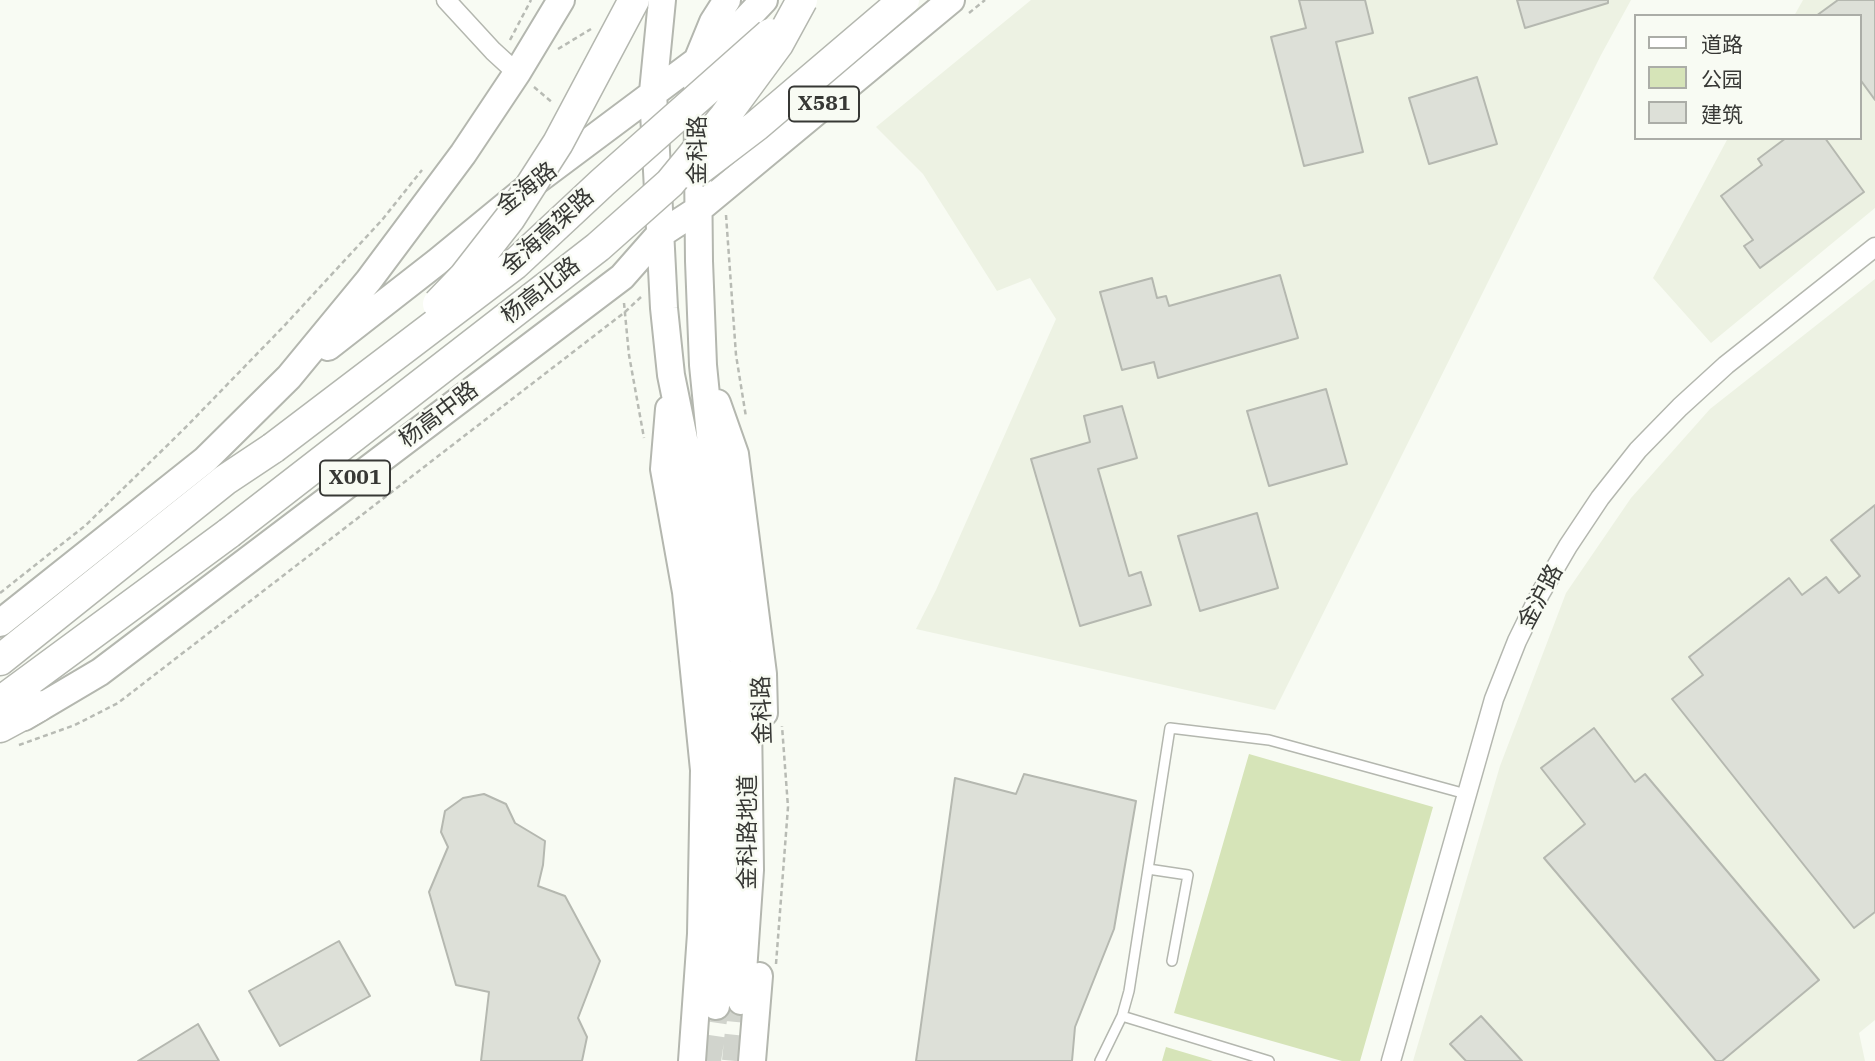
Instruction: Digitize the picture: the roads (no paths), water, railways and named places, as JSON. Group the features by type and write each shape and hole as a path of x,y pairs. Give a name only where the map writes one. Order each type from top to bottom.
{"highway":[{"path":"0,660 225,480 273,448 394,345 464,277 510,218 558,143 634,0"},
{"name":"杨高北路","path":"0,702 229,533 598,247 670,184 778,44 802,0"},
{"name":"金海高架路","path":"273,448 515,264 613,173 809,0"},
{"name":"金海高架路","path":"598,247 756,126 904,0"},
{"path":"0,727 39,706"}],"main road":[{"path":"0,623 205,460 289,377 369,280 463,154 509,65 561,0"},
{"path":"653,92 662,0"},
{"path":"697,61 713,22 727,0"},
{"name":"金海路","path":"289,377 532,184 730,36 764,0"},
{"name":"X581","path":"699,209 951,0"},
{"name":"金科路","path":"697,61 699,261 703,365 712,454"},
{"name":"金科路","path":"653,92 664,308 671,375 690,468"},
{"name":"杨高中路","path":"0,734 39,706 100,672 622,277 659,235 699,209"},
{"name":"金科路","path":"703,365 735,454 763,674 766,894 751,1061"},
{"name":"金科路","path":"671,375 664,469 686,592 704,770 701,934 692,1061"},
{"name":"金科路地道","path":"690,468 710,594 722,710 722,933 728,1004 750,870 748,717 735,599 712,454"}],"street":[{"path":"446,0 509,65"},
{"name":"金沪路","path":"1391,1061 1494,699 1517,642 1568,546 1600,498 1639,450 1680,407 1726,365 1875,247"}],"lane":[{"path":"1100,1061 1122,1016 1129,991 1170,728 1269,740 1466,794"},
{"path":"1148,869 1188,875 1172,961"},
{"path":"1122,1016 1269,1061"}],"tunnel":[{"path":"735,1061 741,1001"},
{"path":"708,1061 716,1006"}]}
